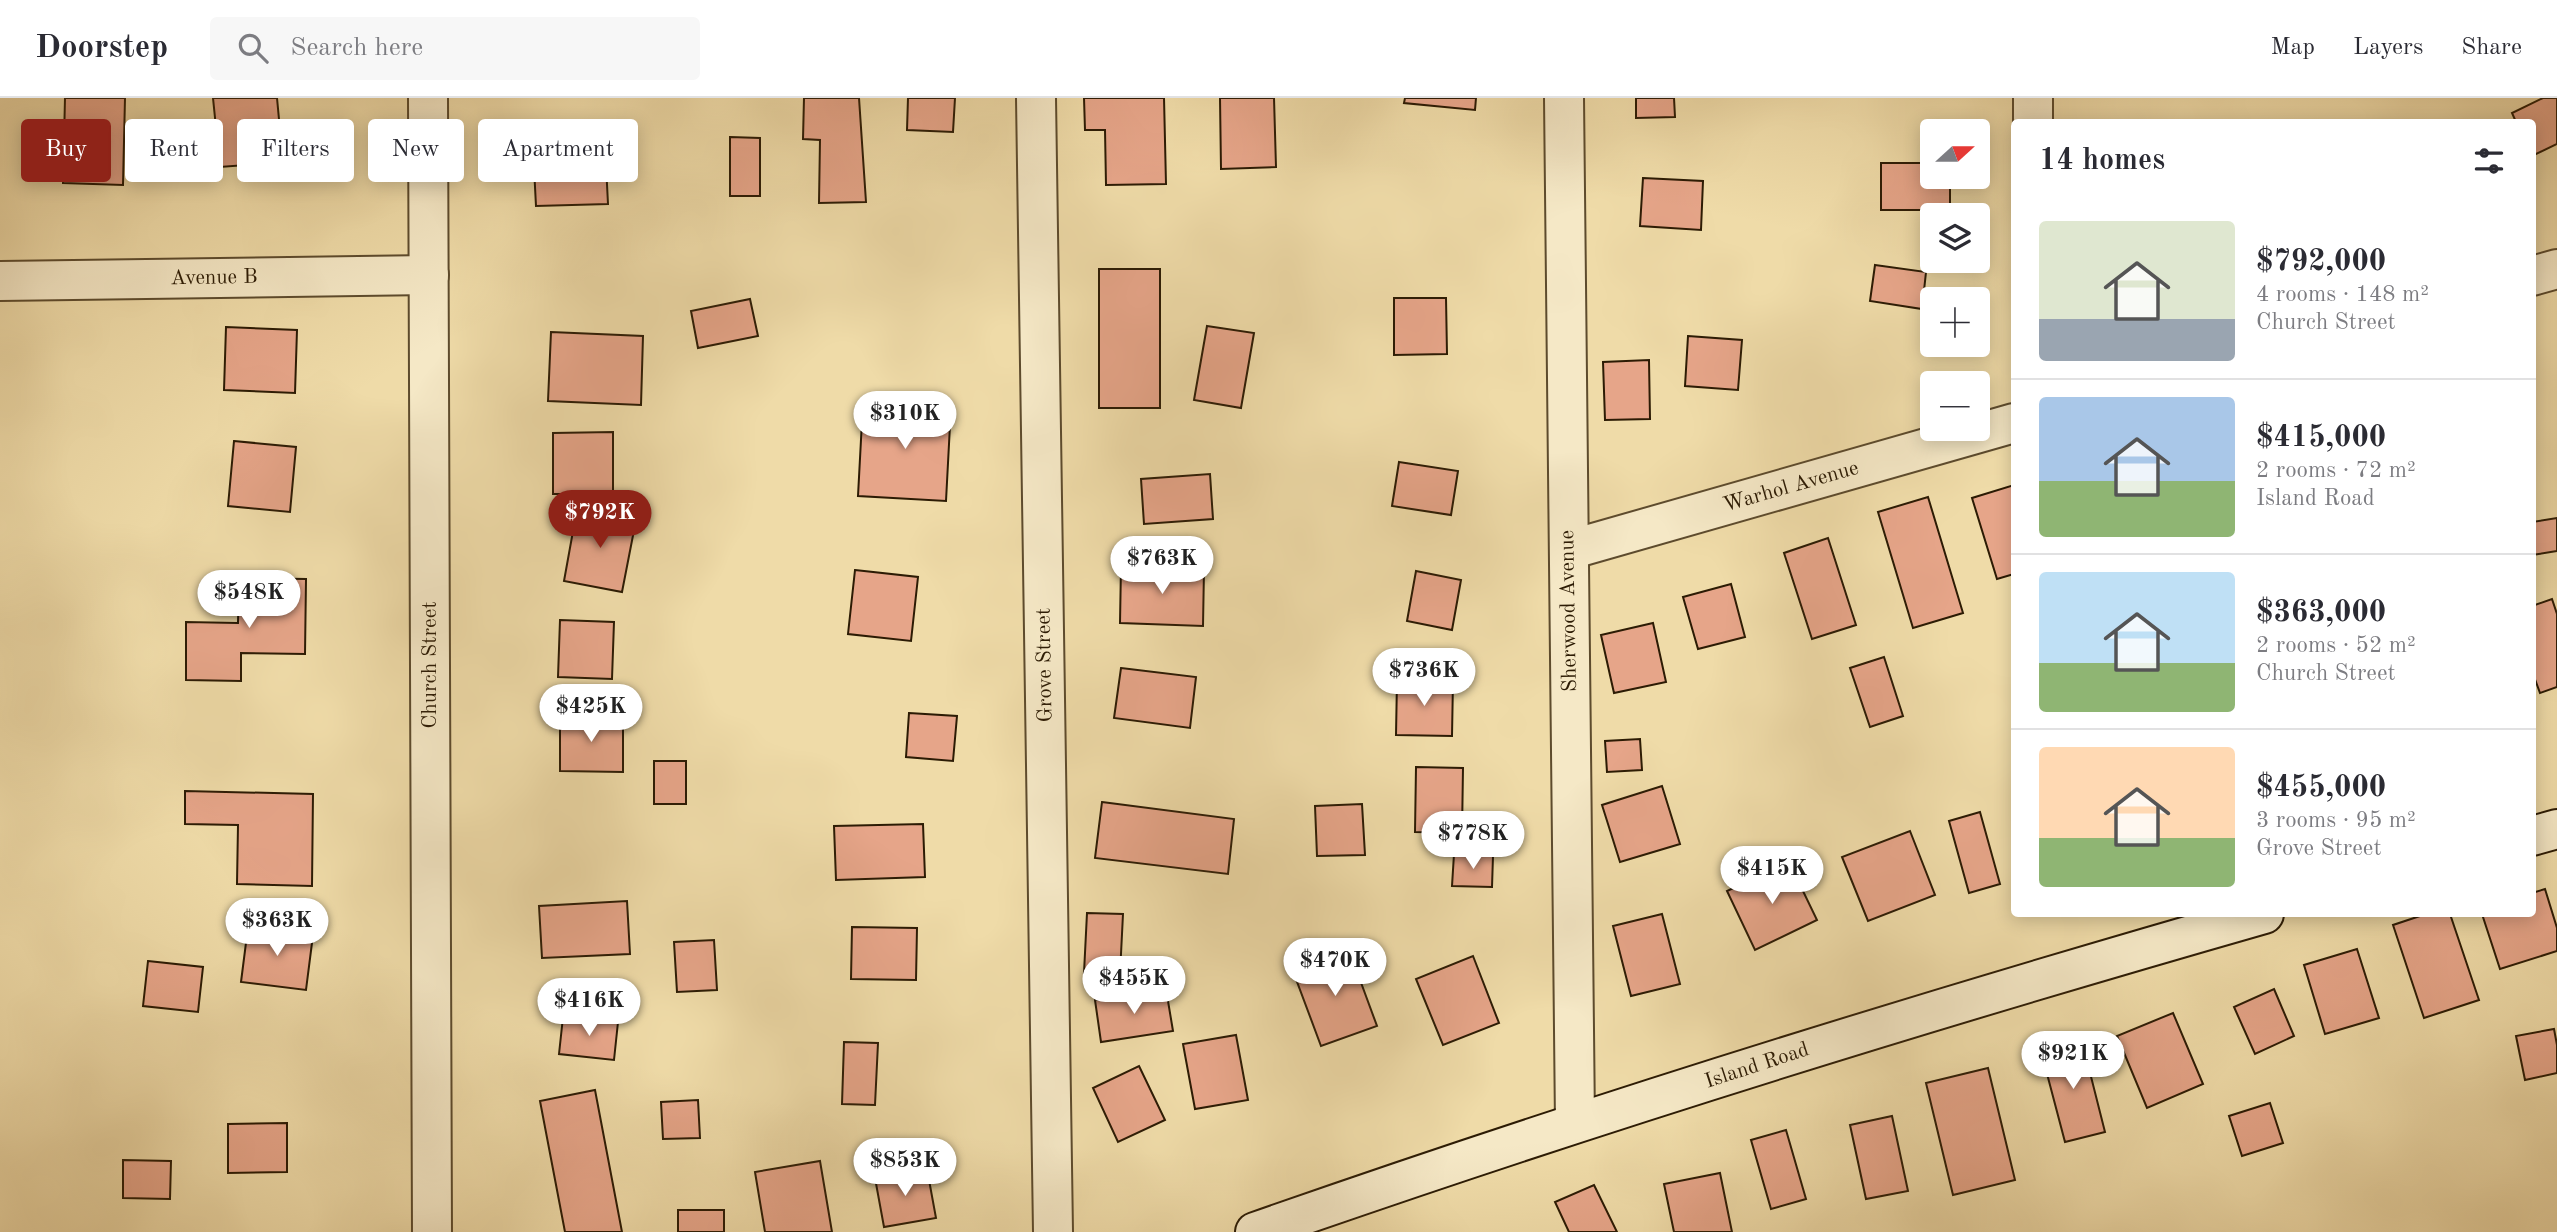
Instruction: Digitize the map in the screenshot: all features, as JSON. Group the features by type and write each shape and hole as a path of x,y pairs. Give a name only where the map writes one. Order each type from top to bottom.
{"street":[{"name":"Church Street","path":"428,98 432,1232"},
{"name":"Grove Street","path":"1036,98 1053,1232"},
{"name":"Sherwood Avenue","path":"1564,98 1575,1124"},
{"path":"2033,98 2033,119"},
{"path":"2536,275 2557,269"},
{"name":"Avenue B","path":"0,281 429,275"},
{"name":"Warhol Avenue","path":"1569,550 2011,424"},
{"path":"2536,835 2557,829"},
{"name":"Island Road","path":"1255,1232 1469,1157 1976,997 2254,917"}],"building":[{"path":"65,98 125,98 123,185 63,183 111,182 111,119 65,119"},
{"path":"213,98 277,98 279,119 237,119 237,166 223,167 223,119 215,119"},
{"path":"804,98 859,98 866,202 819,203 820,140 803,139"},
{"path":"908,98 955,98 953,132 907,130"},
{"path":"1084,98 1164,98 1166,184 1106,185 1105,130 1085,130"},
{"path":"1220,98 1274,98 1276,167 1221,169"},
{"path":"1405,98 1476,98 1475,110 1404,103"},
{"path":"1636,98 1674,98 1675,117 1636,118"},
{"path":"2543,98 2557,98 2557,144 2536,154 2536,119 2515,119 2512,113"},
{"path":"730,137 760,138 760,196 730,196"},
{"path":"1881,163 1920,163 1920,189 1950,189 1950,203 1920,203 1920,210 1881,210"},
{"path":"1643,178 1703,181 1701,230 1640,226"},
{"path":"535,182 607,182 608,204 536,206"},
{"path":"1875,265 1926,273 1924,287 1920,287 1920,309 1870,301"},
{"path":"1099,269 1160,269 1160,408 1099,408"},
{"path":"1394,298 1446,298 1447,354 1394,355"},
{"path":"750,299 758,336 698,348 691,311"},
{"path":"1207,326 1254,333 1241,408 1194,400"},
{"path":"226,327 297,330 295,393 224,390"},
{"path":"551,332 643,336 641,405 548,401"},
{"path":"1688,336 1742,340 1738,390 1685,386"},
{"path":"1649,360 1650,419 1605,420 1603,362"},
{"path":"863,402 951,406 946,501 858,496"},
{"path":"613,432 613,494 553,494 553,433"},
{"path":"234,441 296,447 290,512 228,506"},
{"path":"1399,462 1458,471 1451,515 1392,506"},
{"path":"1210,474 1213,519 1144,524 1141,479"},
{"path":"2011,486 2011,575 1997,579 1972,498"},
{"path":"1928,497 1963,613 1913,628 1878,512"},
{"path":"577,509 636,520 622,592 564,581"},
{"path":"2557,518 2557,551 2536,554 2536,521"},
{"path":"1828,538 1856,625 1812,639 1784,553"},
{"path":"1121,566 1204,569 1203,626 1120,623"},
{"path":"855,570 918,577 911,641 848,634"},
{"path":"1416,571 1461,580 1452,630 1407,621"},
{"path":"239,578 306,579 305,654 241,653 241,681 186,680 186,622 238,623"},
{"path":"1731,584 1745,637 1698,649 1683,597"},
{"path":"2552,599 2557,614 2557,687 2540,693 2536,682 2536,605"},
{"path":"560,620 614,622 612,679 558,677"},
{"path":"1653,623 1666,682 1614,693 1601,635"},
{"path":"1884,657 1903,716 1870,727 1850,668"},
{"path":"1121,668 1196,677 1190,728 1114,718"},
{"path":"1397,680 1453,681 1452,736 1396,735"},
{"path":"909,713 957,716 953,761 906,757"},
{"path":"560,716 623,717 623,772 560,771"},
{"path":"1640,739 1642,770 1607,772 1605,741"},
{"path":"654,761 686,761 686,804 654,804"},
{"path":"1416,767 1463,768 1462,833 1415,832"},
{"path":"1662,786 1680,844 1620,862 1602,805"},
{"path":"185,791 313,794 312,886 237,884 238,825 185,824"},
{"path":"1102,802 1234,819 1228,874 1095,858"},
{"path":"1362,804 1365,855 1317,856 1315,806"},
{"path":"1980,812 2000,884 1969,893 1949,821"},
{"path":"923,824 925,877 836,880 834,826"},
{"path":"1910,831 1935,895 1868,921 1842,857"},
{"path":"1454,854 1493,856 1492,887 1452,886"},
{"path":"1789,862 1817,920 1755,950 1727,891"},
{"path":"2545,889 2557,928 2557,951 2500,969 2483,917 2536,917 2536,892"},
{"path":"627,901 630,954 542,958 539,906"},
{"path":"1087,913 1123,914 1120,974 1084,973"},
{"path":"1662,914 1680,984 1631,996 1613,926"},
{"path":"2417,917 2451,917 2479,1000 2424,1018 2393,925"},
{"path":"248,927 313,935 306,990 241,982"},
{"path":"852,927 917,928 916,980 851,979"},
{"path":"714,940 717,990 677,992 674,942"},
{"path":"2357,949 2379,1018 2325,1034 2304,965"},
{"path":"1349,950 1377,1026 1321,1046 1293,971"},
{"path":"1473,956 1499,1023 1443,1045 1416,979"},
{"path":"148,961 203,967 198,1012 143,1006"},
{"path":"1166,989 1173,1031 1101,1042 1095,1000"},
{"path":"2274,989 2294,1036 2255,1054 2234,1007"},
{"path":"2173,1013 2203,1084 2147,1108 2117,1036"},
{"path":"563,1017 618,1022 614,1060 559,1054"},
{"path":"2554,1029 2557,1073 2525,1080 2516,1036"},
{"path":"1236,1035 1248,1100 1195,1109 1183,1044"},
{"path":"2082,1041 2105,1132 2065,1142 2041,1051"},
{"path":"844,1042 878,1043 875,1105 842,1104"},
{"path":"1139,1066 1165,1120 1118,1142 1093,1088"},
{"path":"1988,1068 2015,1180 1953,1195 1926,1083"},
{"path":"595,1090 622,1232 565,1232 540,1101"},
{"path":"698,1100 700,1138 663,1139 661,1102"},
{"path":"2270,1103 2283,1143 2242,1156 2229,1116"},
{"path":"1892,1116 1908,1191 1866,1199 1850,1125"},
{"path":"287,1123 287,1172 228,1173 228,1124"},
{"path":"1786,1130 1806,1199 1771,1209 1751,1140"},
{"path":"123,1160 171,1161 170,1199 123,1198"},
{"path":"820,1161 832,1232 765,1232 755,1172"},
{"path":"927,1169 936,1218 884,1227 875,1178"},
{"path":"1720,1173 1732,1232 1674,1232 1664,1184"},
{"path":"1594,1185 1617,1232 1569,1232 1555,1202"},
{"path":"678,1210 724,1210 724,1232 678,1232"}]}
